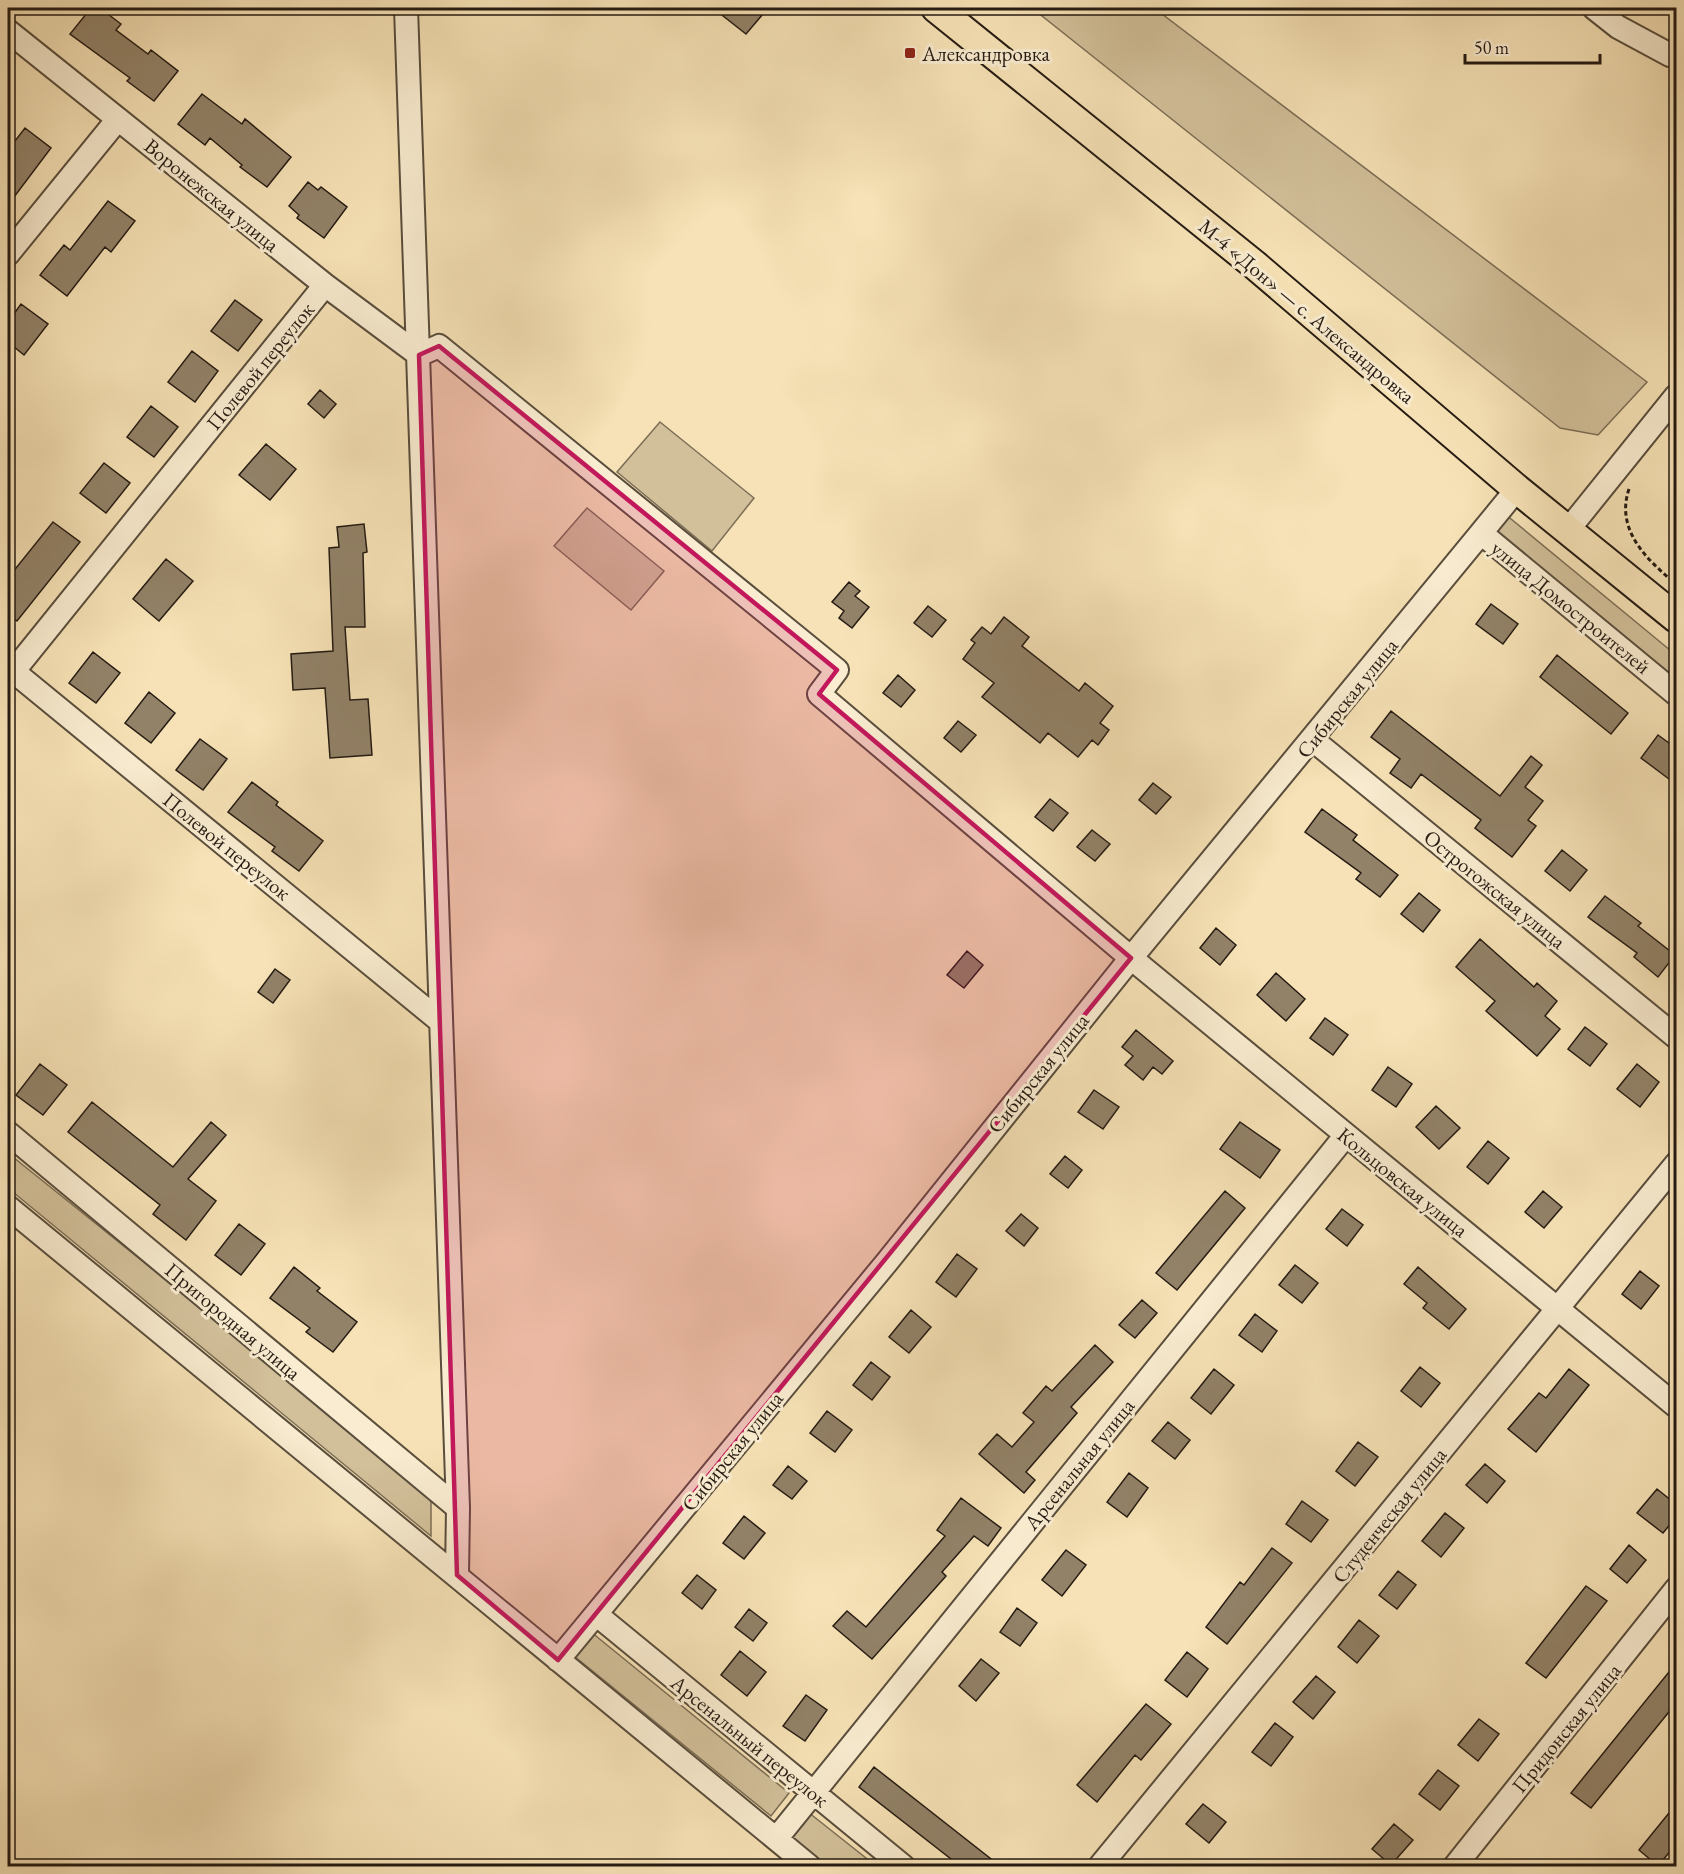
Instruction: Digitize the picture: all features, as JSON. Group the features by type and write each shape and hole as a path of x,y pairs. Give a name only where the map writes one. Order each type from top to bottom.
{"main road":[{"name":"М-4 «Дон» — с. Александровка","path":"936,8 1256,266 1517,489 1677,618"}],"street":[{"path":"406,8 458,1508 457,1575"},
{"path":"1594,8 1618,27 1670,55 1677,54"},
{"name":"Воронежская улица","path":"8,31 325,285 419,356"},
{"path":"8,254 118,119"},
{"name":"Полевой переулок","path":"325,285 10,675 440,1021"},
{"name":"Кольцовская улица","path":"419,356 439,346 837,670 819,694 1131,958 1677,1406"},
{"path":"1568,530 1677,396"},
{"name":"улица Домостроителей","path":"1517,489 1481,533 1677,694"},
{"name":"Сибирская улица","path":"558,1660 880,1271 1131,958 1313,740 1481,533"},
{"name":"Острогожская улица","path":"1313,740 1677,1037"},
{"name":"Пригородная улица","path":"8,1133 458,1508"},
{"name":"Арсенальная улица","path":"776,1839 1346,1135"},
{"name":"Студенческая улица","path":"1101,1866 1677,1164"},
{"path":"8,1207 809,1866"},
{"name":"Придонская улица","path":"1455,1866 1677,1589"},
{"name":"Арсенальный переулок","path":"597,1615 903,1866"}],"path":[{"path":"1632,484 1625,504 1629,528 1642,553 1677,584"}],"highlighted area":[{"path":"439,346 837,670 819,694 1131,958 558,1660 457,1575 419,355"}],"shaded area":[{"path":"1032,8 1154,8 1647,382 1598,435 1560,428"},
{"path":"660,422 754,498 712,551 617,472"},
{"path":"587,508 664,571 631,610 554,546"},
{"path":"1505,514 1676,655 1676,682 1491,531"},
{"path":"8,1153 431,1493 431,1536 8,1188"},
{"path":"591,1632 789,1793 771,1816 574,1656"},
{"path":"808,1812 876,1866 827,1866 791,1837"}],"building":[{"path":"91,8 100,8 121,24 116,30 148,54 151,50 178,71 154,101 127,81 130,78 70,34"},
{"path":"713,8 768,8 746,34"},
{"path":"202,94 242,124 245,119 291,157 267,187 240,167 242,165 210,138 205,145 178,124"},
{"path":"25,128 51,148 8,205 8,150"},
{"path":"308,182 318,190 321,187 347,207 324,238 297,218 299,215 289,206"},
{"path":"108,201 135,221 111,252 105,247 67,296 40,275 64,245 70,250"},
{"path":"235,300 262,320 238,351 211,331"},
{"path":"21,304 48,324 24,355 8,342 8,322"},
{"path":"192,351 218,371 195,402 168,382"},
{"path":"320,390 336,404 324,418 308,404"},
{"path":"151,406 178,427 154,457 127,437"},
{"path":"266,444 296,469 270,500 239,475"},
{"path":"104,463 130,483 106,513 80,493"},
{"path":"53,522 80,542 17,621 8,614 8,578"},
{"path":"364,524 367,552 363,553 365,627 345,627 350,700 368,699 372,755 330,758 325,688 293,690 291,654 333,651 329,548 339,547 337,527"},
{"path":"166,559 193,581 159,621 133,599"},
{"path":"849,582 860,591 855,596 869,607 852,628 839,618 844,611 832,602"},
{"path":"1491,604 1518,624 1503,644 1476,624"},
{"path":"928,606 946,620 932,637 914,623"},
{"path":"1004,617 1029,637 1022,646 1079,691 1085,683 1113,706 1100,723 1109,730 1098,745 1092,740 1078,757 1048,733 1040,743 982,697 994,683 963,659 975,643 971,640 982,627 991,634"},
{"path":"93,652 120,673 96,703 69,683"},
{"path":"1557,655 1628,713 1611,734 1540,677"},
{"path":"898,675 915,690 901,707 883,693"},
{"path":"149,692 175,713 151,743 125,723"},
{"path":"1391,711 1500,796 1531,756 1542,765 1525,787 1543,801 1528,820 1536,826 1512,857 1475,828 1481,820 1421,774 1411,788 1390,773 1400,759 1371,737"},
{"path":"958,721 976,735 961,752 944,738"},
{"path":"1658,735 1677,749 1677,768 1669,779 1641,758"},
{"path":"200,739 227,759 203,790 176,770"},
{"path":"252,782 278,802 276,805 323,841 299,871 272,851 275,847 228,812"},
{"path":"1153,783 1171,797 1156,814 1139,800"},
{"path":"1050,799 1068,813 1053,831 1035,817"},
{"path":"1322,809 1357,835 1353,840 1398,875 1380,897 1356,879 1361,873 1305,832"},
{"path":"1092,830 1110,844 1095,861 1077,847"},
{"path":"1562,850 1587,870 1570,891 1545,871"},
{"path":"1419,893 1440,910 1423,932 1401,914"},
{"path":"1605,896 1641,923 1638,926 1675,955 1658,977 1634,957 1637,953 1588,917"},
{"path":"1216,928 1236,945 1220,965 1200,948"},
{"path":"1480,939 1534,987 1537,983 1557,1001 1545,1016 1560,1029 1537,1056 1486,1011 1495,1001 1456,967"},
{"path":"967,951 983,965 964,988 947,975"},
{"path":"275,969 290,980 273,1003 258,992"},
{"path":"1276,973 1305,999 1286,1021 1257,995"},
{"path":"1325,1018 1348,1035 1333,1055 1310,1038"},
{"path":"1585,1027 1607,1044 1590,1066 1568,1049"},
{"path":"1136,1030 1173,1061 1162,1074 1153,1067 1143,1080 1125,1065 1133,1056 1122,1047"},
{"path":"40,1064 67,1085 43,1115 16,1095"},
{"path":"1637,1064 1659,1082 1640,1107 1617,1089"},
{"path":"1388,1067 1412,1084 1396,1107 1372,1090"},
{"path":"1094,1090 1119,1107 1103,1129 1078,1112"},
{"path":"92,1102 173,1167 211,1122 226,1135 188,1179 216,1201 186,1240 153,1214 160,1205 68,1132"},
{"path":"1436,1106 1460,1128 1439,1149 1416,1127"},
{"path":"1240,1122 1280,1150 1260,1178 1220,1149"},
{"path":"1488,1141 1509,1158 1488,1184 1467,1167"},
{"path":"1065,1156 1082,1170 1068,1188 1050,1174"},
{"path":"1225,1191 1245,1208 1177,1290 1156,1273"},
{"path":"1543,1191 1562,1207 1544,1228 1525,1212"},
{"path":"1342,1209 1363,1225 1347,1246 1326,1229"},
{"path":"1021,1214 1038,1228 1024,1246 1006,1231"},
{"path":"239,1224 265,1244 241,1275 215,1255"},
{"path":"957,1254 977,1269 956,1297 936,1282"},
{"path":"1295,1265 1318,1283 1302,1303 1279,1285"},
{"path":"294,1267 320,1288 317,1291 357,1322 333,1352 306,1332 310,1328 270,1298"},
{"path":"1418,1267 1466,1309 1449,1329 1423,1308 1427,1303 1404,1284"},
{"path":"1640,1271 1659,1286 1641,1309 1622,1294"},
{"path":"1142,1300 1157,1313 1135,1338 1119,1325"},
{"path":"911,1310 931,1327 909,1353 889,1337"},
{"path":"1255,1314 1277,1331 1262,1352 1239,1335"},
{"path":"1095,1345 1113,1362 1071,1407 1077,1413 1026,1472 1035,1480 1024,1493 979,1454 997,1434 1012,1447 1034,1422 1023,1413 1046,1386 1052,1391"},
{"path":"871,1362 890,1377 872,1400 853,1385"},
{"path":"1420,1367 1440,1383 1421,1407 1401,1391"},
{"path":"1214,1369 1234,1385 1211,1414 1191,1398"},
{"path":"1569,1369 1589,1385 1536,1452 1508,1429 1539,1393 1546,1398"},
{"path":"827,1411 852,1430 835,1452 810,1433"},
{"path":"1168,1422 1190,1440 1175,1459 1152,1441"},
{"path":"1358,1442 1378,1457 1355,1486 1336,1471"},
{"path":"1485,1464 1505,1481 1487,1503 1466,1485"},
{"path":"788,1466 807,1481 792,1499 773,1485"},
{"path":"1129,1473 1148,1488 1127,1517 1107,1502"},
{"path":"1657,1489 1677,1505 1677,1516 1663,1533 1637,1513"},
{"path":"961,1498 1001,1528 988,1546 974,1536 942,1572 946,1576 872,1659 833,1626 847,1611 866,1627 945,1536 937,1530"},
{"path":"1302,1501 1328,1520 1311,1542 1286,1524"},
{"path":"1445,1513 1464,1528 1441,1557 1422,1541"},
{"path":"744,1516 765,1533 744,1559 723,1543"},
{"path":"1629,1545 1646,1560 1627,1583 1610,1569"},
{"path":"1272,1548 1292,1563 1227,1644 1206,1627 1240,1582 1244,1585"},
{"path":"1066,1550 1086,1565 1062,1596 1042,1580"},
{"path":"1398,1571 1416,1585 1397,1609 1379,1595"},
{"path":"697,1575 716,1590 702,1609 682,1593"},
{"path":"1586,1586 1607,1601 1546,1678 1526,1663"},
{"path":"1017,1608 1037,1623 1020,1646 1000,1632"},
{"path":"749,1609 767,1623 753,1641 735,1627"},
{"path":"1359,1620 1379,1636 1357,1663 1338,1647"},
{"path":"740,1651 766,1672 747,1696 721,1675"},
{"path":"1187,1652 1208,1669 1187,1697 1165,1680"},
{"path":"981,1659 999,1673 976,1701 959,1686"},
{"path":"1677,1662 1677,1702 1591,1808 1571,1793"},
{"path":"1316,1676 1335,1692 1313,1719 1293,1702"},
{"path":"806,1695 827,1710 805,1741 783,1726"},
{"path":"1146,1704 1171,1724 1141,1760 1135,1755 1097,1802 1077,1785"},
{"path":"1479,1719 1499,1734 1478,1761 1458,1745"},
{"path":"1275,1723 1293,1737 1271,1766 1252,1752"},
{"path":"874,1767 1000,1866 960,1866 859,1787"},
{"path":"1438,1770 1459,1786 1440,1810 1419,1794"},
{"path":"1677,1803 1677,1843 1658,1866 1639,1850"},
{"path":"1203,1804 1226,1822 1209,1843 1186,1824"},
{"path":"1394,1824 1413,1840 1391,1865 1372,1849"}],"place":[{"name":"Александровка","path":"910,53"}]}
